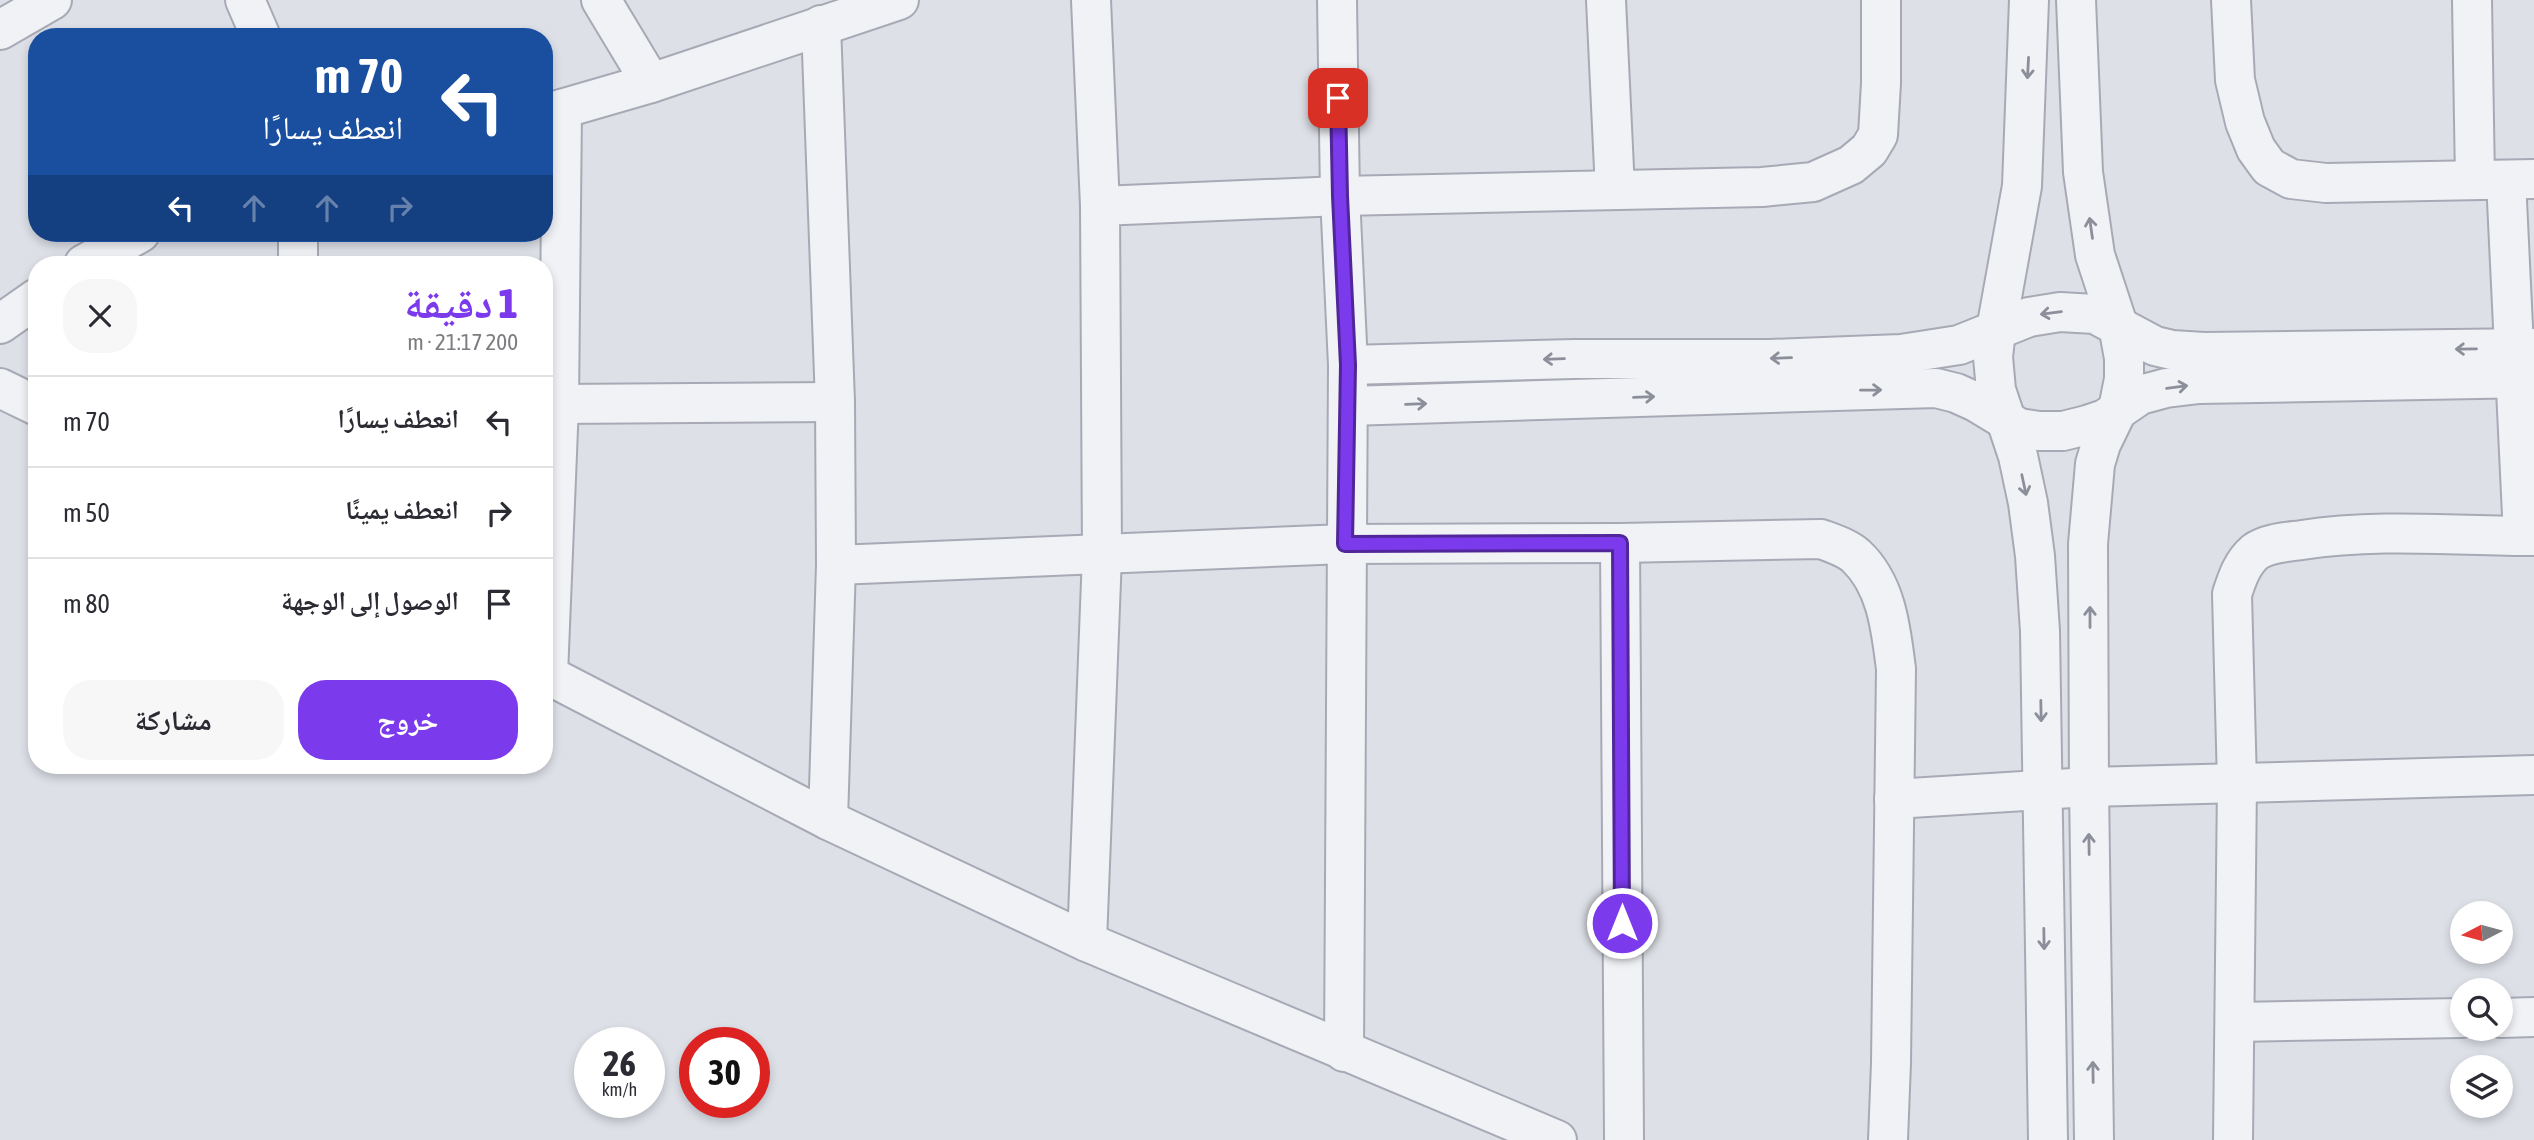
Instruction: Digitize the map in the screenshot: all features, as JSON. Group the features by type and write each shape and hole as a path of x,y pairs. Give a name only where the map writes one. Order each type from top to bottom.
{"street":[{"path":"0,30 52,0"},
{"path":"246,0 257,28"},
{"path":"601,0 651,83"},
{"path":"553,529 559,404 553,111 651,83 899,0"},
{"path":"1087,942 1102,555 1100,206 1091,0"},
{"path":"1337,0 1340,196 1348,365 1344,1052"},
{"path":"1606,0 1615,190"},
{"path":"1100,206 1340,196 1762,187 1813,182 1851,165 1869,150 1878,135 1881,0"},
{"path":"2029,0 2022,187 1993,357 1996,390 2018,456 2035,556 2040,631 2048,1140"},
{"path":"2076,0 2085,186 2095,254 2123,345 2124,379 2118,410 2101,444 2095,464 2090,513 2089,787 2094,1140"},
{"path":"2231,0 2235,80 2245,122 2256,149 2269,167 2291,179 2326,183 2505,180"},
{"path":"2233,1140 2238,783 2232,594 2241,568 2256,551 2295,541 2366,534 2528,536 2524,363 2505,180 2472,0"},
{"path":"821,25 835,402 836,565 828,820"},
{"path":"99,256 124,242"},
{"path":"0,324 28,304"},
{"path":"1348,365 1574,359 1770,359 1901,354 1959,345 2029,317 2060,312 2095,314 2155,346 2172,350 2524,363"},
{"path":"1348,406 1936,388 1976,402 2019,428 2063,431 2105,419 2140,395 2166,388 2524,363"},
{"path":"0,388 28,402"},
{"path":"559,404 835,402"},
{"path":"836,565 1345,544 1821,539 1855,555 1880,591 1891,623 1896,669 1888,1140"},
{"path":"1620,543 1624,1140"},
{"path":"553,678 828,820 1087,942 1557,1140"},
{"path":"1895,799 2089,787 2534,775"},
{"path":"2513,1018 2534,1017"},
{"path":"2236,1022 2450,1018"}],"route":[{"path":"1338,98 1348,365 1345,544 1620,543 1622,923"}]}
